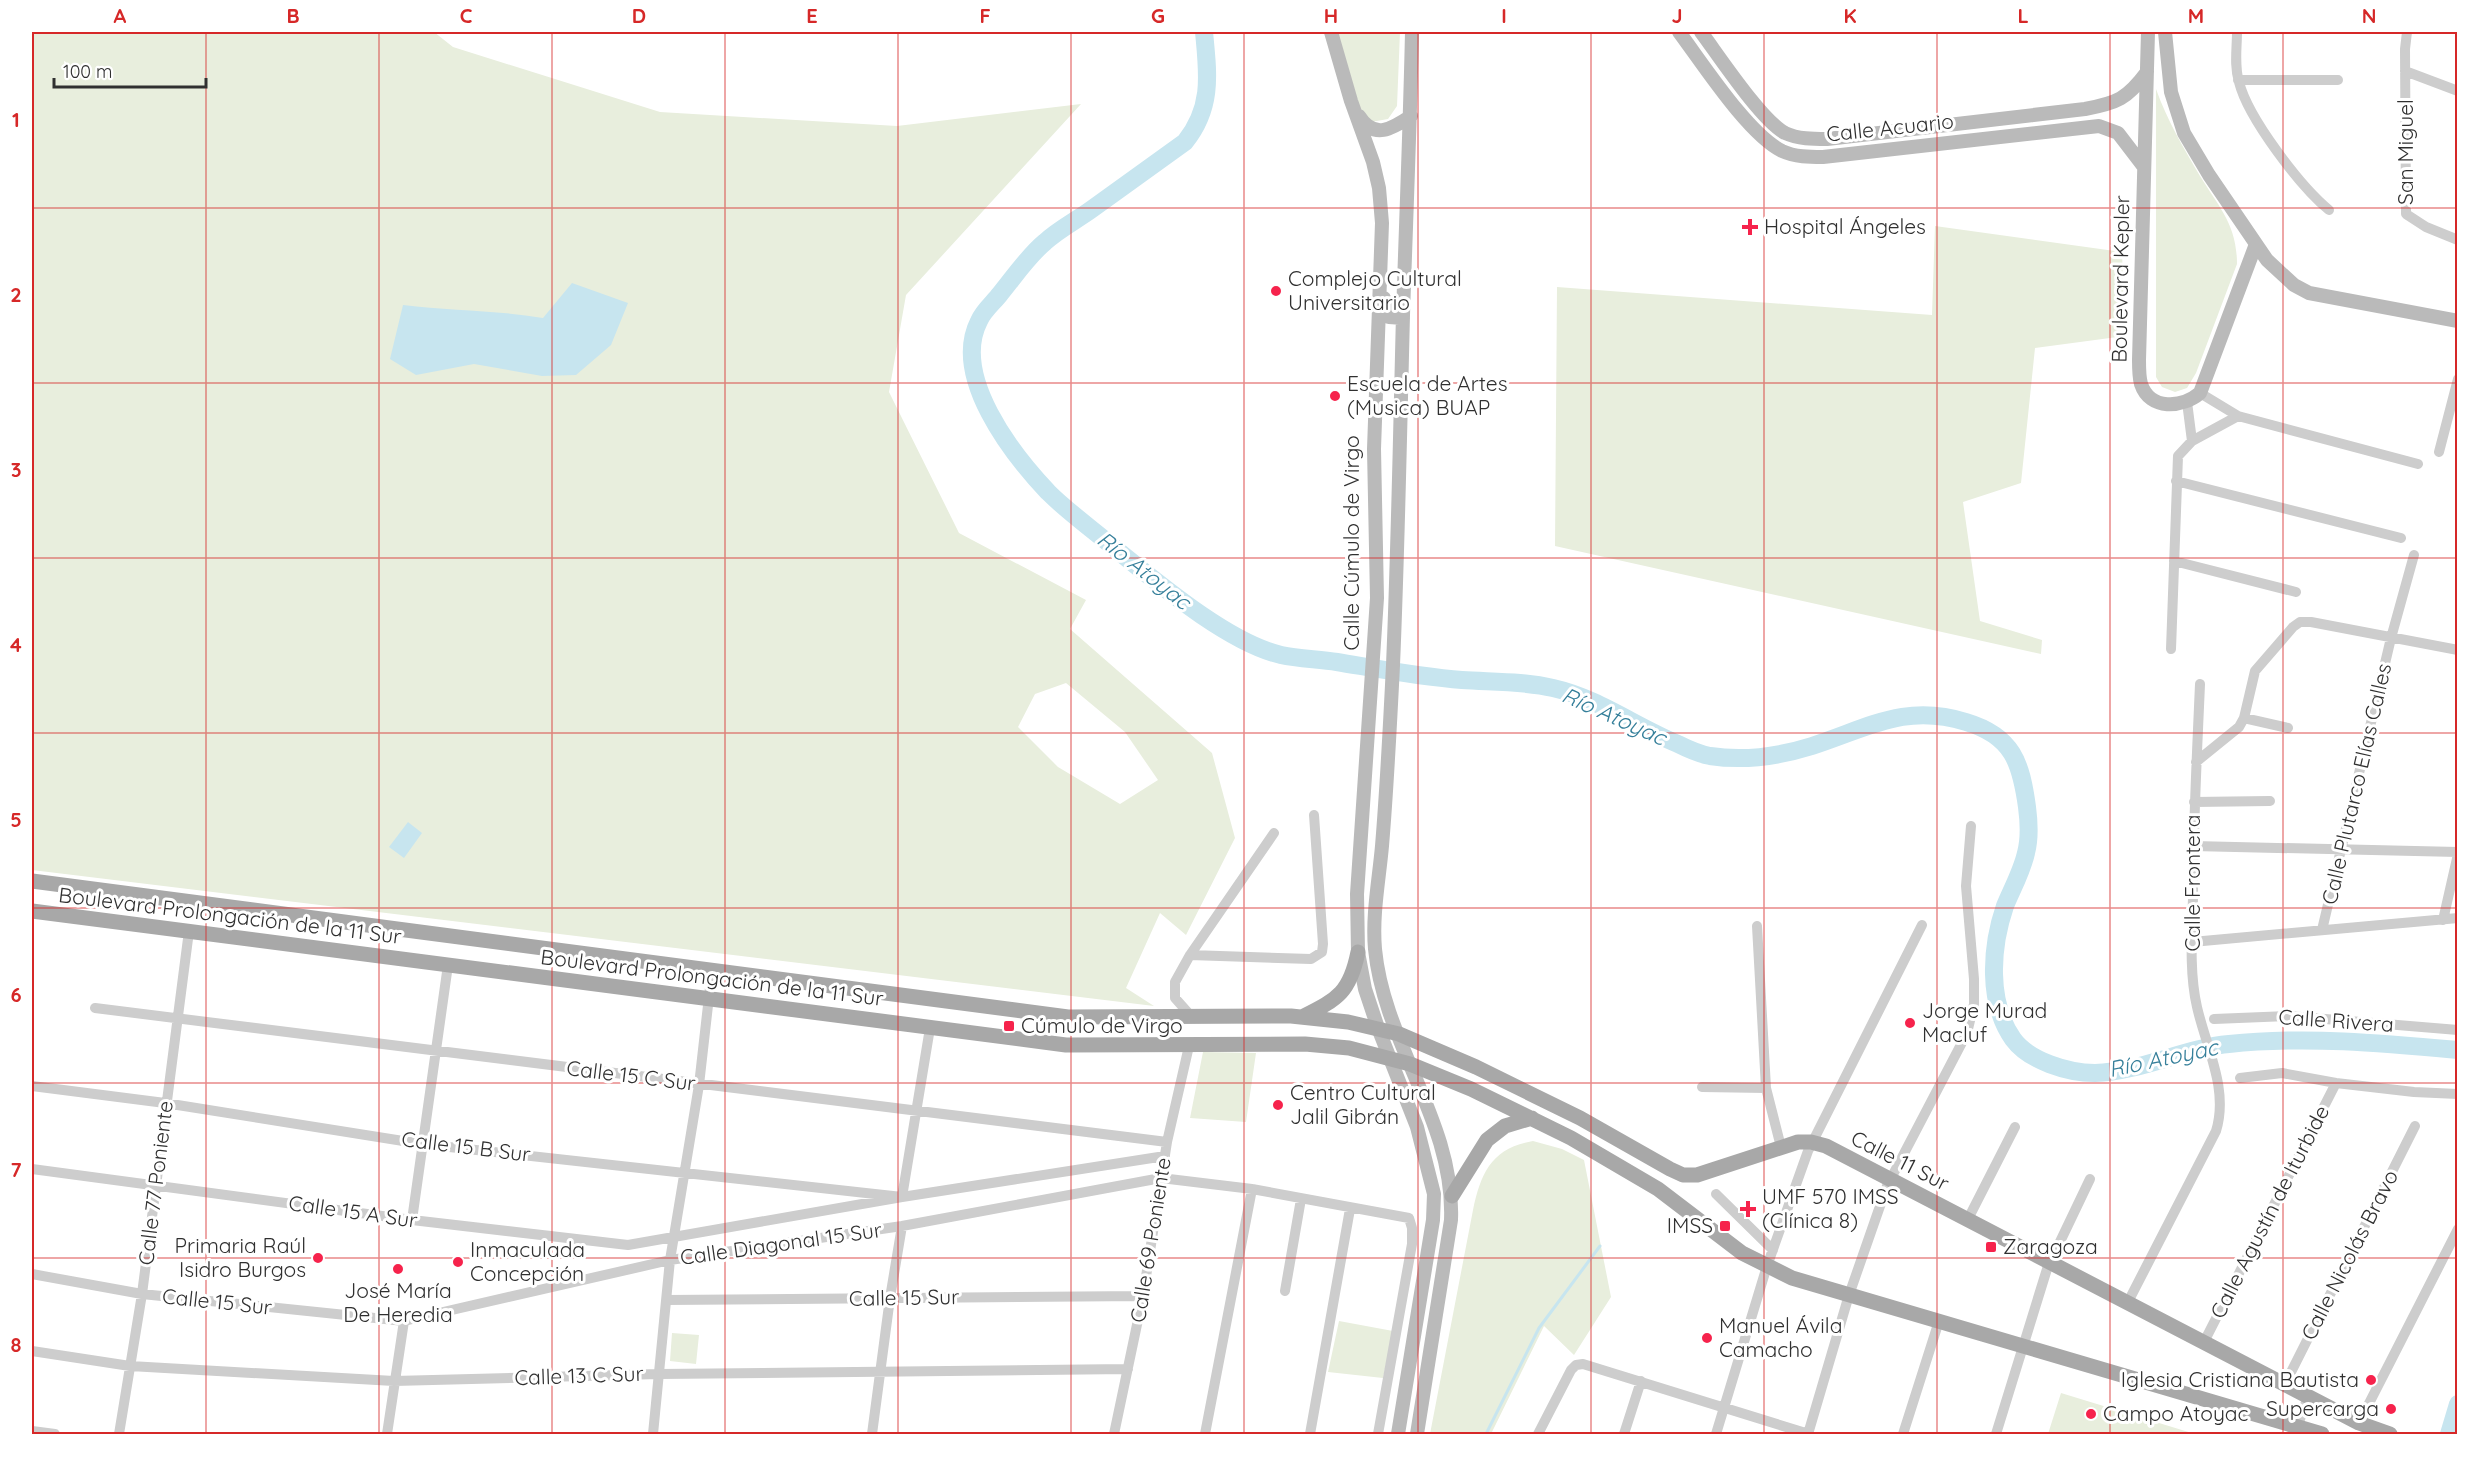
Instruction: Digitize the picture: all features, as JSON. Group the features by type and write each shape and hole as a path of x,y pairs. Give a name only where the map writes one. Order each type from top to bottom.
{"main road":[{"name":"Calle Cúmulo de Virgo","path":"1330,32 1350,102 1373,162 1379,188 1382,223 1374,449 1377,598 1357,894 1358,952 1365,989 1389,1058 1417,1127 1434,1194 1433,1220 1398,1434"},
{"name":"Calle Cúmulo de Virgo","path":"1412,32 1396,599 1389,758 1376,906 1375,948 1382,983 1399,1034 1434,1122 1445,1158 1452,1196 1451,1220 1417,1434"},
{"name":"Calle Acuario","path":"1679,32 1744,118 1764,139 1783,152 1802,157 1823,157 2099,126 2118,133 2144,167"},
{"name":"Calle Acuario","path":"1701,32 1764,115 1785,133 1807,139 1827,139 2111,104 2128,95 2147,72"},
{"name":"Boulevard Kepler","path":"2148,32 2140,378 2146,392 2158,402 2169,405 2187,402"},
{"path":"2165,32 2171,92 2184,133 2209,175 2267,260 2294,285 2309,293 2456,324"},
{"path":"1350,102 1363,122 1371,129 1380,132 1390,129 1410,116"},
{"path":"1988,119 1991,138"},
{"path":"2187,402 2200,393 2256,244"},
{"path":"1380,276 1387,314 1389,317 1403,318"},
{"name":"Boulevard Prolongación de la 11 Sur","path":"32,881 1068,1017 1304,1016 1378,1028"},
{"name":"Boulevard Prolongación de la 11 Sur","path":"32,911 1066,1046 1305,1044 1349,1048 1389,1058"},
{"path":"1304,1016 1341,995 1349,984 1358,952"},
{"path":"1378,1028 1399,1034 1476,1067 1580,1118 1670,1169 1683,1174 1697,1175 1781,1147 1810,1146"},
{"path":"1389,1058 1410,1064 1471,1089 1571,1138 1658,1189 1742,1253 1792,1278 2025,1345 2296,1430 2322,1434"},
{"path":"1471,1089 1476,1067"},
{"path":"1452,1196 1487,1140 1505,1126 1532,1118"},
{"name":"Calle 11 Sur","path":"1810,1146 1826,1146 2359,1423 2390,1434"}],"street":[{"path":"2237,32 2238,80 2252,115 2308,190 2329,210"},
{"name":"San Miguel","path":"2408,32 2405,71 2406,214 2426,227 2457,240"},
{"path":"2405,71 2457,91"},
{"path":"2238,80 2338,80"},
{"path":"2439,452 2457,379"},
{"path":"2200,393 2238,416 2418,464"},
{"path":"2187,402 2192,441"},
{"path":"2171,649 2178,456 2192,441 2238,416"},
{"path":"2176,481 2401,538"},
{"name":"Calle Plutarco Elías Calles","path":"2322,930 2391,638 2414,555"},
{"path":"2174,561 2296,592"},
{"path":"2196,762 2229,736 2244,718 2255,671 2300,622 2457,650"},
{"name":"Calle Frontera","path":"2128,1302 2216,1131 2221,1104 2217,1079 2195,995 2192,942 2193,802 2200,684"},
{"path":"2244,718 2288,728"},
{"path":"2193,802 2270,801"},
{"path":"1190,955 1311,958 1322,952 1314,815"},
{"path":"1539,1434 1571,1370 1576,1365 1583,1364 1808,1434 1849,1295 1890,1179 1966,1033 1974,1004 1966,886 1971,826"},
{"path":"1191,1016 1175,998 1174,988 1190,955 1274,833"},
{"path":"2193,846 2457,853 2443,920"},
{"path":"2192,942 2457,918"},
{"path":"1716,1434 1767,1266 1810,1146 1922,925"},
{"path":"1757,926 1766,1088 1781,1147"},
{"name":"Calle 77 Poniente","path":"119,1434 142,1294 189,932"},
{"path":"412,1220 448,965"},
{"path":"653,1434 670,1260 699,1084 712,970"},
{"name":"Calle 15 C Sur","path":"95,1008 1167,1142"},
{"name":"Calle Rivera","path":"2214,1019 2289,1016 2457,1030"},
{"path":"902,1197 918,1112 930,1028"},
{"name":"Calle 69 Poniente","path":"1114,1434 1143,1296 1167,1142 1189,1046"},
{"path":"2240,1078 2282,1072 2336,1083 2414,1092 2457,1094"},
{"name":"Calle Agustín de Iturbide","path":"2204,1342 2336,1083"},
{"name":"Calle 15 B Sur","path":"32,1086 165,1103 422,1144 685,1171 902,1197"},
{"path":"1702,1087 1766,1088"},
{"name":"Calle Nicolás Bravo","path":"2285,1384 2415,1126"},
{"path":"1968,1219 2015,1127"},
{"name":"Calle Diagonal 15 Sur","path":"674,1238 902,1197 1165,1156"},
{"name":"Calle 15 A Sur","path":"32,1169 412,1220 628,1245 674,1238"},
{"name":"Calle Diagonal 15 Sur","path":"404,1321 670,1260 902,1226 1161,1178 1204,1181 1409,1218 1412,1228 1412,1244 1378,1434"},
{"path":"1996,1434 2049,1263 2090,1179"},
{"path":"1206,1434 1252,1189"},
{"path":"1716,1194 1773,1250"},
{"path":"1285,1291 1301,1198"},
{"path":"1310,1434 1350,1209"},
{"path":"872,1434 902,1226"},
{"path":"2359,1423 2457,1229"},
{"name":"Calle 15 Sur","path":"32,1274 142,1294 404,1321"},
{"name":"Calle 15 Sur","path":"666,1300 1143,1296"},
{"path":"387,1434 404,1321"},
{"path":"1903,1434 1939,1321"},
{"name":"Calle 13 C Sur","path":"32,1351 130,1366 394,1382 658,1374 1128,1369"},
{"path":"1624,1434 1641,1381"},
{"path":"2296,1430 2308,1396"},
{"path":"32,1431 55,1434"}],"green space":[{"path":"32,32 434,32 453,47 660,112 897,126 1081,104 906,295 889,392 959,533 1086,600 1070,629 1212,753 1235,838 1186,935 1160,913 1126,988 1154,1006 32,870","holes":["1066,683 1125,732 1158,780 1120,804 1058,767 1018,727 1035,694"]},
{"path":"1336,32 1400,32 1397,106 1388,119 1371,122 1361,112"},
{"path":"2156,89 2182,144 2226,217 2234,238 2237,264 2196,373 2187,388 2175,392 2162,387 2156,377"},
{"path":"1935,226 2122,252 2125,336 2035,348 2021,483 1963,502 1980,621 2042,640 2041,654 1555,546 1557,287 1932,315"},
{"path":"1203,1052 1256,1053 1246,1122 1190,1118"},
{"path":"1533,1141 1562,1149 1584,1160 1611,1297 1574,1355 1544,1326 1491,1434 1430,1434 1480,1184 1498,1156 1507,1149"},
{"path":"1339,1321 1393,1331 1383,1378 1328,1372"},
{"path":"672,1333 699,1335 696,1364 670,1361"},
{"name":"Campo Atoyac","path":"2061,1393 2195,1434 2048,1434"}],"water":[{"path":"572,283 628,303 611,345 576,375 542,376 474,364 416,375 390,359 403,305 543,318"},
{"path":"408,822 422,833 404,858 389,847"}],"waterway":[{"name":"Río Atoyac","path":"1204,32 1207,62 1204,103 1194,129 1185,142 1056,233 1039,248 983,314 972,343 973,366 979,389 1003,436 1048,492 1118,551 1217,626 1261,648 1281,655 1415,675 1553,688 1586,699 1662,737 1710,756 1748,758 1787,752 1812,746 1869,725 1905,716 1944,717 1966,722 1995,735 2012,753 2022,777 2029,824 2024,860 2000,922 1995,956 1995,991 1999,1008 2013,1039 2029,1054 2050,1064 2073,1071 2112,1072 2212,1046 2286,1041 2372,1043 2458,1050"},
{"path":"1486,1434 1539,1328 1600,1246"},
{"name":"Río Atoyac","path":"2449,1434 2458,1404"}],"place":[{"name":"Hospital Ángeles","path":"1750,227"},
{"name":"Complejo Cultural Universitario","path":"1276,291"},
{"name":"Escuela de Artes (Musica) BUAP","path":"1335,396"},
{"name":"Jorge Murad Macluf","path":"1910,1023"},
{"name":"Cúmulo de Virgo","path":"1009,1026"},
{"name":"Centro Cultural Jalil Gibrán","path":"1278,1105"},
{"name":"UMF 570 IMSS (Clínica 8)","path":"1748,1209"},
{"name":"IMSS","path":"1725,1226"},
{"name":"Zaragoza","path":"1991,1247"},
{"name":"Primaria Raúl Isidro Burgos","path":"318,1258"},
{"name":"Inmaculada Concepción","path":"458,1262"},
{"name":"José María De Heredia","path":"398,1269"},
{"name":"Manuel Ávila Camacho","path":"1707,1338"},
{"name":"Iglesia Cristiana Bautista","path":"2371,1380"},
{"name":"Supercarga","path":"2391,1409"},
{"name":"Campo Atoyac","path":"2091,1414"}]}
